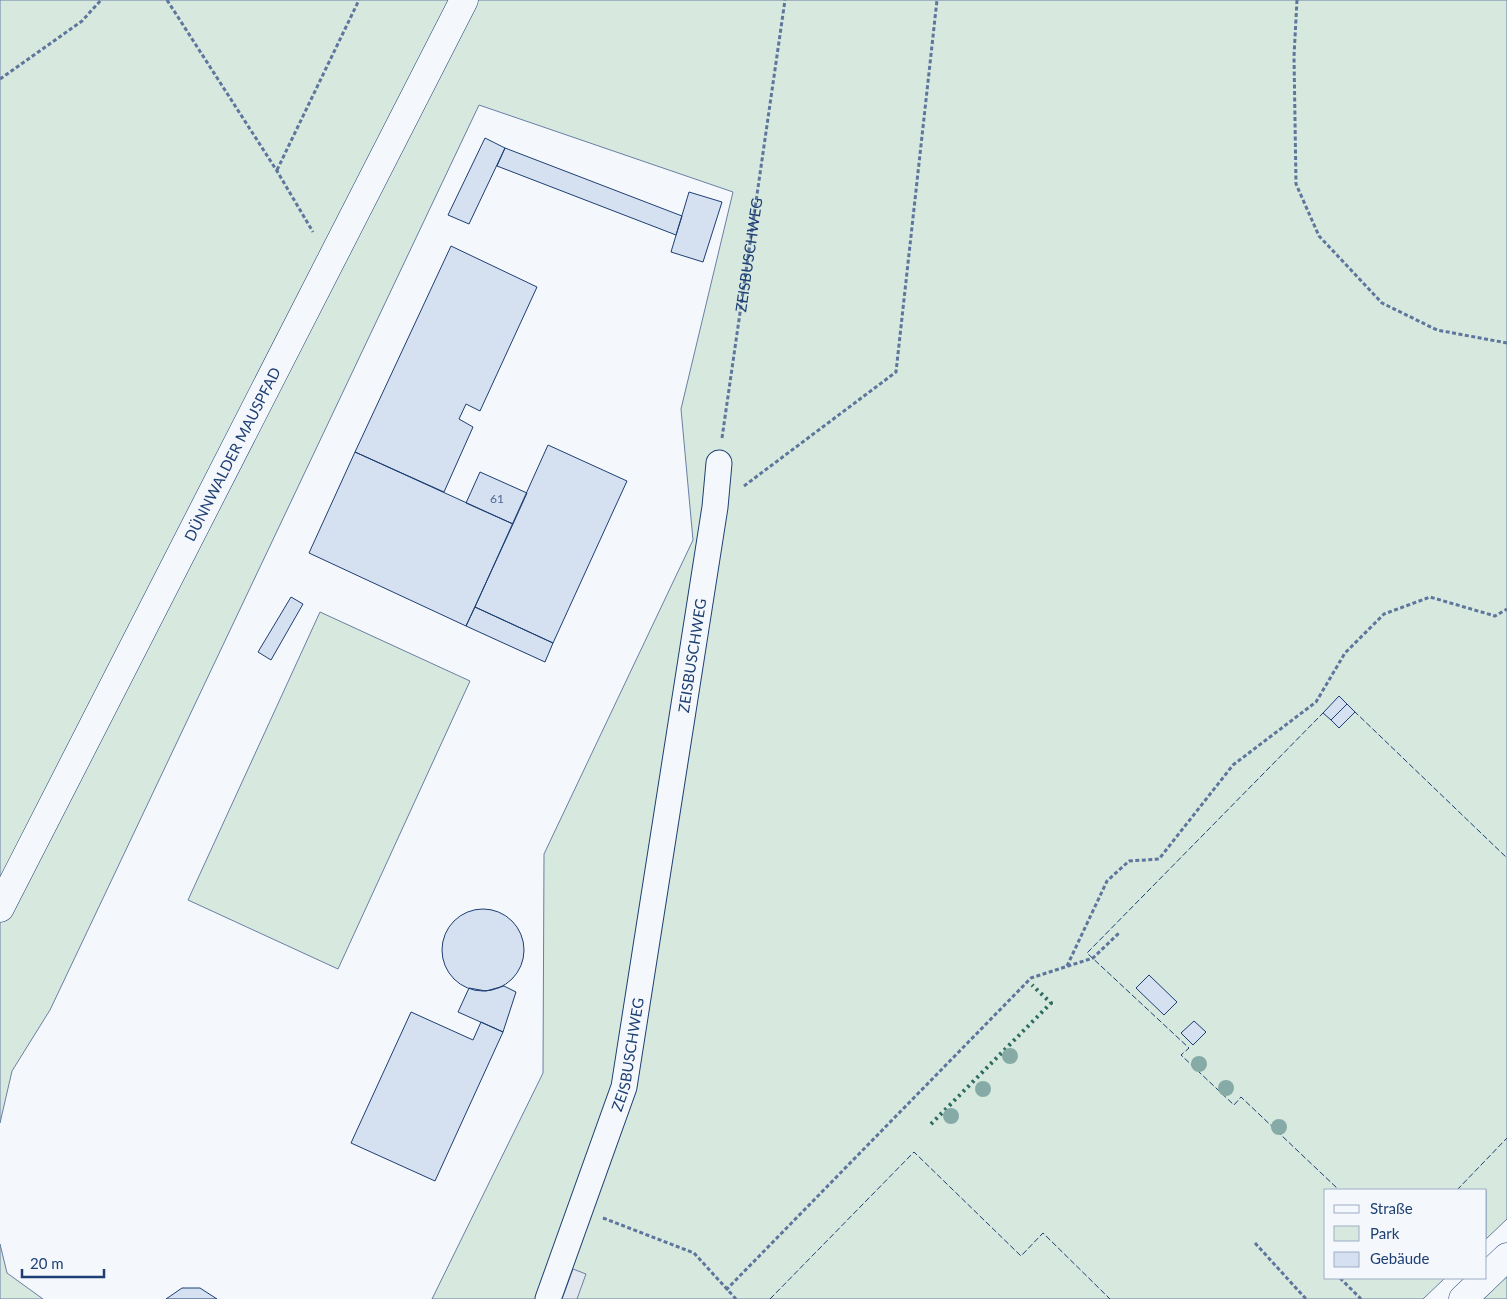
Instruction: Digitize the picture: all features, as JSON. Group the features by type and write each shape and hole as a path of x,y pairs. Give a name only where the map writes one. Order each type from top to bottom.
{"main road":[{"name":"DÜNNWALDER MAUSPFAD","path":"0,908 464,0"},
{"path":"1487,1277 1507,1257"},
{"path":"1463,1299 1485,1279"}],"street":[{"name":"ZEISBUSCHWEG","path":"548,1299 624,1087 715,507 719,463"}],"path":[{"path":"0,80 82,22 101,0"},
{"path":"167,0 277,171 331,261"},
{"path":"277,171 359,0"},
{"name":"ZEISBUSCHWEG","path":"719,463 785,0"},
{"path":"715,507 896,372 937,0"},
{"path":"1297,0 1294,56 1296,184 1319,236 1382,303 1437,330 1507,343"},
{"path":"1067,966 1107,881 1129,861 1159,859 1233,766 1316,702 1344,652 1384,614 1430,597 1494,616 1507,608"},
{"path":"726,1290 1031,978 1093,958 1119,933"},
{"path":"580,1210 694,1253 736,1299"},
{"path":"1255,1243 1306,1299"},
{"path":"1341,1279 1361,1299"}],"green space":[{"path":"0,0 1507,0 1507,1219 1487,1238 1487,1189 1324,1189 1324,1279 1444,1279 1423,1299 432,1299 543,1073 544,854 693,540 681,409 733,192 479,105 50,1010 12,1071 0,1123"},
{"path":"320,612 470,681 338,969 188,900"},
{"path":"0,1244 7,1273 43,1299 0,1299"},
{"path":"1507,1275 1507,1299 1481,1299"}],"shaded area":[{"path":"573,1269 586,1274 577,1299 562,1299"}],"building":[{"path":"485,138 505,148 469,224 448,215"},
{"path":"505,148 682,216 676,235 497,166"},
{"path":"689,192 722,202 703,262 671,252"},
{"path":"451,246 537,287 480,411 466,404 459,419 473,427 444,492 355,452"},
{"path":"548,445 627,481 553,643 475,607"},
{"path":"355,452 513,524 466,626 309,553"},
{"path":"480,472 527,493 513,524 466,503"},
{"path":"291,597 303,604 271,660 258,652"},
{"path":"475,607 553,643 545,662 466,626"},
{"path":"1339,696 1347,704 1331,720 1323,713"},
{"path":"1347,704 1355,712 1339,728 1331,720"},
{"path":"483,909 499,913 512,921 520,934 524,950 520,966 512,979 499,987 483,991 467,987 454,979 446,966 442,950 446,934 454,921 467,913"},
{"path":"1149,975 1177,1002 1164,1015 1136,988"},
{"path":"504,986 516,992 503,1032 458,1012 469,988 486,991"},
{"path":"411,1012 473,1040 481,1022 503,1032 435,1181 351,1143"},
{"path":"1194,1021 1206,1032 1193,1045 1181,1033"},
{"path":"182,1288 200,1288 217,1299 166,1299"}],"hedge":[{"path":"931,1124 1051,1003 1032,985"}],"fence":[{"path":"1354,711 1507,858"},
{"path":"1324,712 1087,953 1189,1048 1181,1055 1234,1105 1241,1097 1338,1189"},
{"path":"1458,1189 1507,1138"},
{"path":"770,1299 914,1152 1021,1256 1043,1233 1110,1299"}]}
